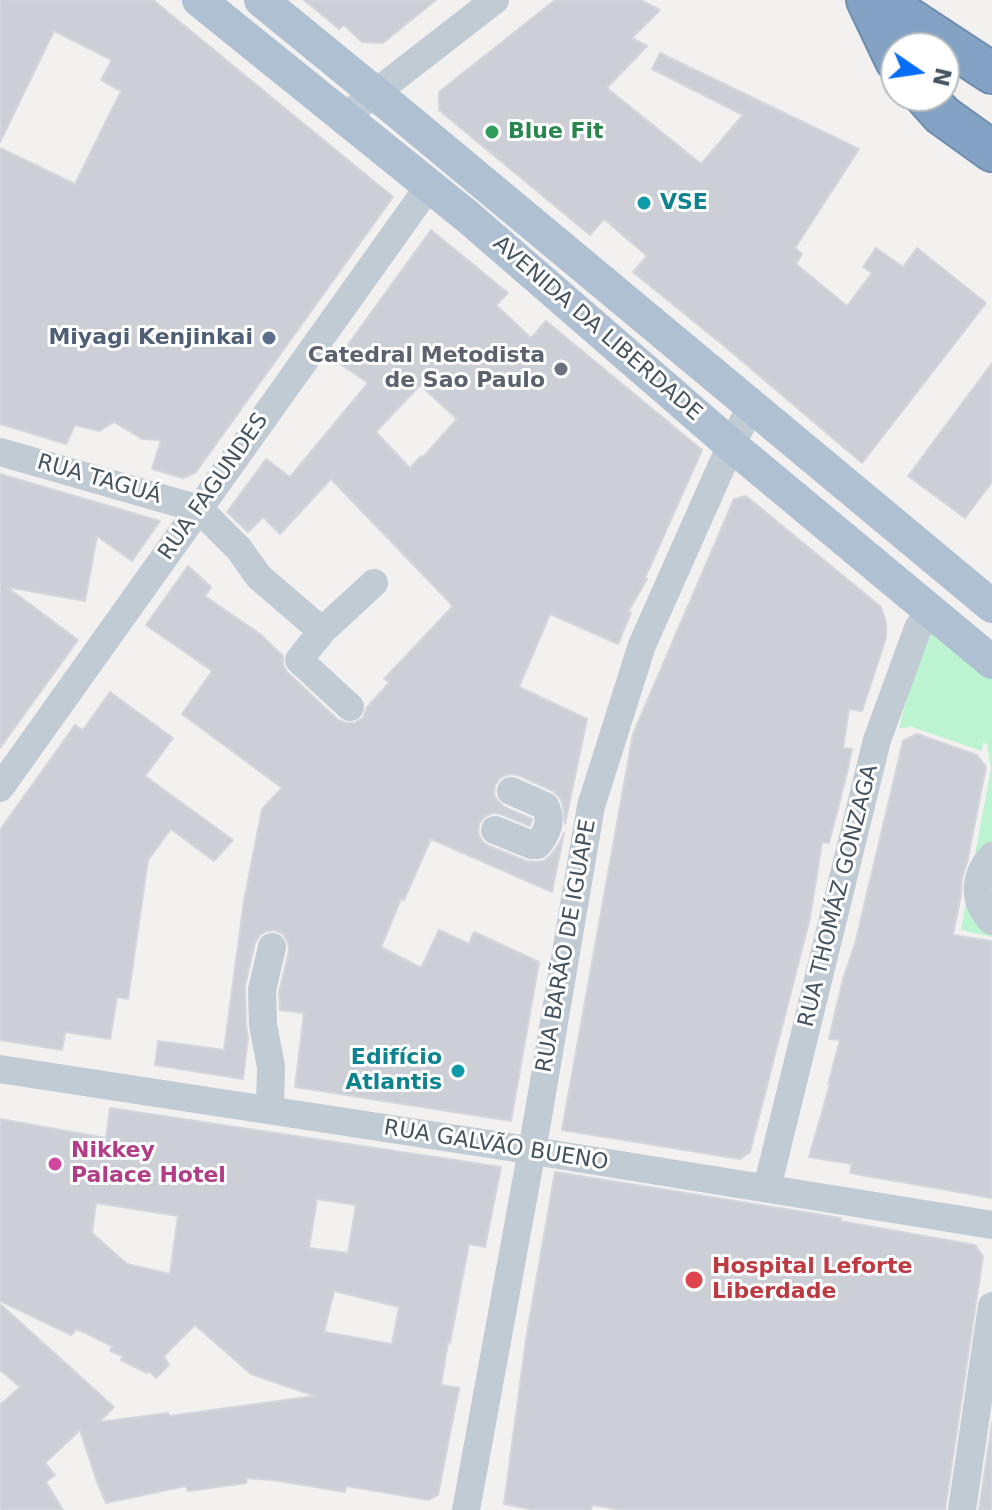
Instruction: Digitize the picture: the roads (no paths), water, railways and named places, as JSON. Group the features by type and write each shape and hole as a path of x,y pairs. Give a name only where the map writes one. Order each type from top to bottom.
{"highway":[{"path":"867,0 882,32"},
{"path":"881,0 992,73"},
{"path":"939,112 992,151"}],"main road":[{"name":"AVENIDA DA LIBERDADE","path":"199,0 468,217 731,445 992,662"},
{"name":"AVENIDA DA LIBERDADE","path":"261,0 992,606"}],"street":[{"path":"343,118 483,4"},
{"name":"RUA FAGUNDES","path":"0,788 429,186"},
{"name":"RUA BARÃO DE IGUAPE","path":"466,1510 591,806 642,645 751,407"},
{"name":"RUA TAGUÁ","path":"0,452 199,509"},
{"path":"199,509 239,549 259,577 322,631"},
{"path":"350,707 299,660 322,631 374,583"},
{"name":"RUA THOMÁZ GONZAGA","path":"767,1188 877,740 918,628 932,611"},
{"path":"495,830 537,845 547,830 550,818 545,806 511,791"},
{"path":"547,830 585,841"},
{"path":"992,856 985,864 977,885 981,909 992,921"},
{"path":"270,1110 271,1066 263,1025 262,990 272,947"},
{"name":"RUA GALVÃO BUENO","path":"0,1069 992,1225"},
{"path":"962,1510 992,1306"}],"place":[{"name":"Blue Fit","path":"492,132"},
{"name":"VSE","path":"644,203"},
{"name":"Miyagi Kenjinkai","path":"269,338"},
{"name":"Catedral Metodista de Sao Paulo","path":"561,369"},
{"name":"Edifício Atlantis","path":"458,1071"},
{"name":"Nikkey Palace Hotel","path":"55,1164"},
{"name":"Hospital Leforte Liberdade","path":"694,1280"}]}
